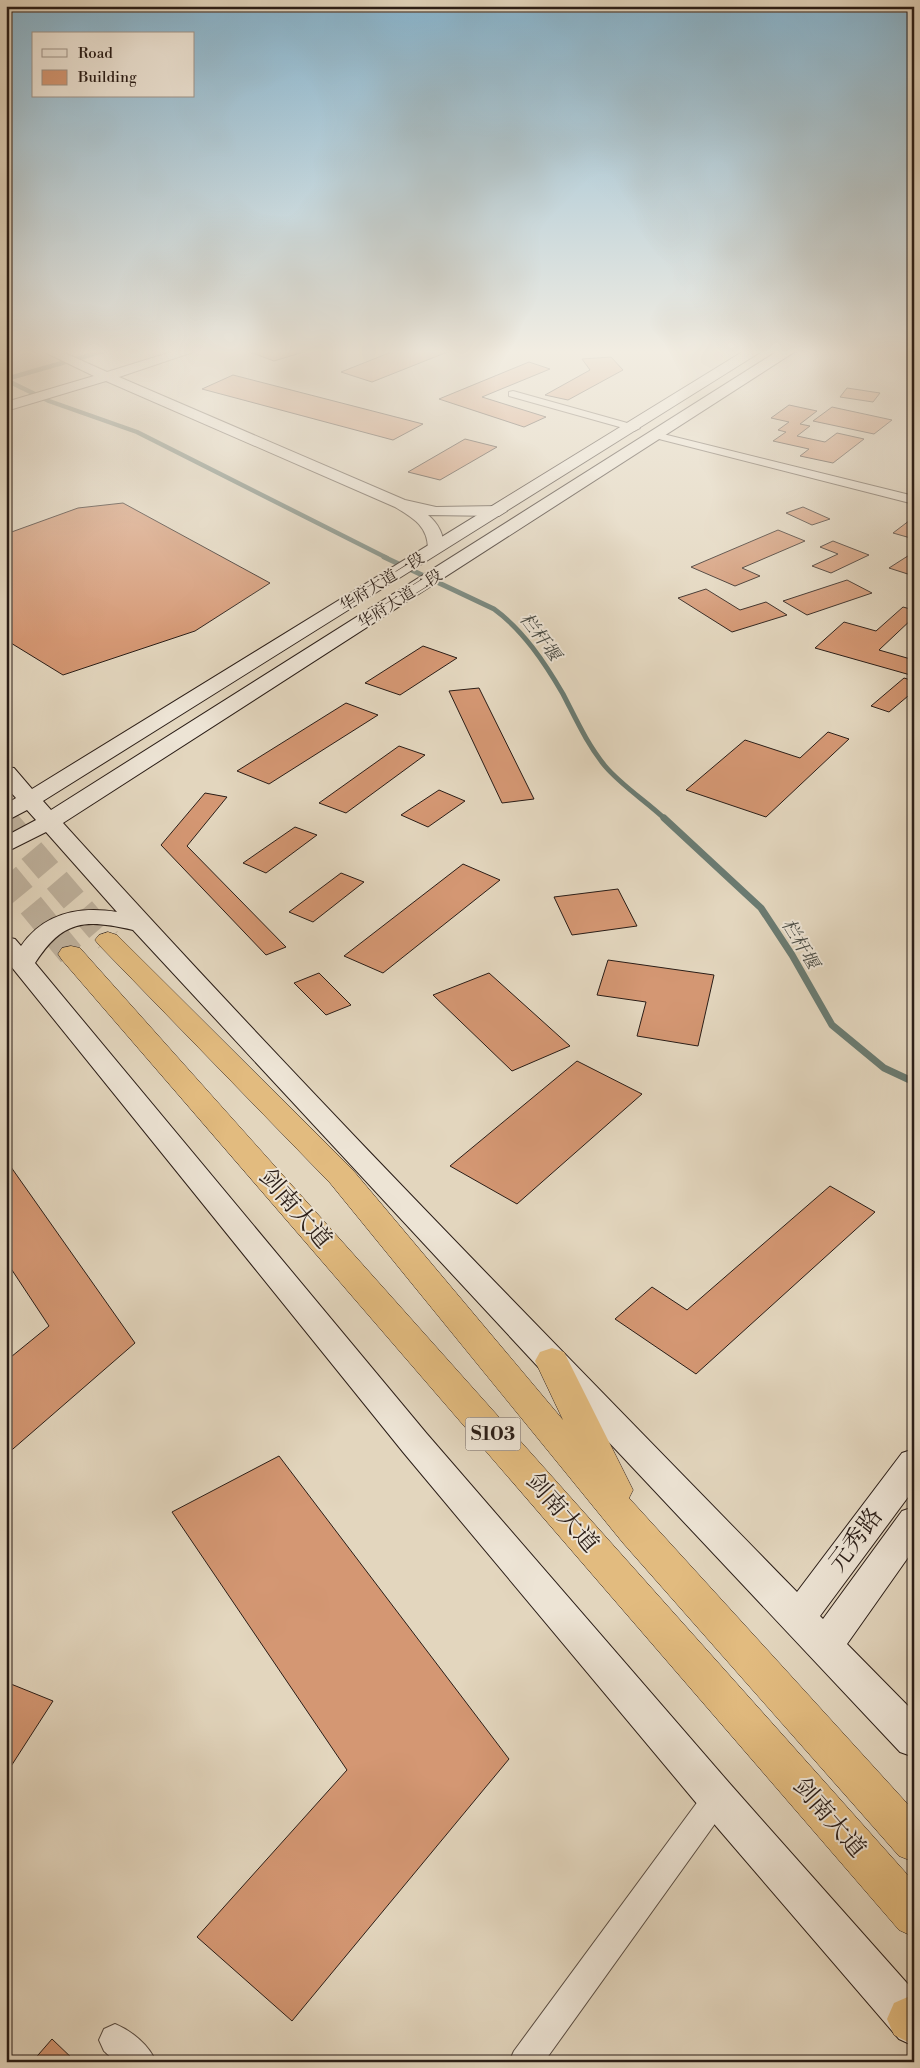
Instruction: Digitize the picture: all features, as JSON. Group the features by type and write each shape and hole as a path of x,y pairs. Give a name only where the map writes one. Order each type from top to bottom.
{"highway":[{"name":"剑南大道","path":"108,940 341,1176 636,1532 914,1842"},
{"name":"剑南大道","path":"71,954 914,1915"},
{"path":"552,1360 636,1532"}],"main road":[{"name":"华府大道一段","path":"28,812 436,549 606,446"},
{"name":"华府大道二段","path":"6,846 28,812 422,584 644,446"},
{"path":"6,773 28,812 141,924 552,1360 914,1739"},
{"path":"141,924 102,916 66,920 14,953 415,1443 716,1798 912,2022"},
{"name":"元秀路","path":"798,1618 914,1463"},
{"name":"元秀路","path":"825,1646 914,1521"}],"street":[{"path":"265,446 400,504 424,517 432,528 437,542 436,549"},
{"path":"697,446 914,500"},
{"path":"400,504 436,512 499,511"},
{"path":"525,2062 716,1798"},
{"path":"115,2040 140,2062"}],"building":[{"path":"454,446 497,447 440,480 408,472"},
{"path":"793,446 856,446 833,463 800,456 809,449"},
{"path":"123,503 270,583 195,631 63,675 6,640 6,534 78,508"},
{"path":"803,507 830,519 812,525 786,513"},
{"path":"914,517 914,539 893,533"},
{"path":"778,530 805,541 742,568 760,576 735,586 691,567"},
{"path":"833,541 869,555 831,573 812,566 838,554 820,547"},
{"path":"914,552 914,576 889,568"},
{"path":"847,580 872,593 807,615 783,601"},
{"path":"706,589 740,610 766,602 787,615 732,632 678,598"},
{"path":"903,607 914,610 914,617 879,650 914,660 914,676 815,648 844,622 876,631"},
{"path":"423,646 457,658 400,695 365,683"},
{"path":"904,678 914,681 914,691 889,712 871,706"},
{"path":"479,688 534,799 502,803 449,691"},
{"path":"346,703 378,715 269,784 237,771"},
{"path":"828,732 849,739 766,817 686,790 745,740 800,758"},
{"path":"399,746 425,755 346,813 319,803"},
{"path":"439,790 465,801 428,827 401,815"},
{"path":"205,793 227,797 187,846 286,947 266,955 161,845"},
{"path":"295,827 317,835 266,873 243,863"},
{"path":"463,864 500,880 383,973 344,956"},
{"path":"341,873 364,882 313,922 289,912"},
{"path":"618,889 637,926 572,935 554,897"},
{"path":"608,960 714,975 698,1046 637,1036 646,1002 597,995"},
{"path":"319,973 351,1005 326,1015 294,983"},
{"path":"489,973 570,1046 512,1071 433,995"},
{"path":"577,1061 642,1094 517,1204 450,1166"},
{"path":"6,1160 135,1343 6,1455 6,1361 49,1326 6,1261"},
{"path":"830,1186 875,1212 696,1374 615,1319 652,1287 687,1310"},
{"path":"279,1456 509,1759 292,2021 197,1937 347,1770 172,1512"},
{"path":"6,1682 53,1701 6,1774"},
{"path":"52,2039 76,2062 32,2062"}],"waterway":[{"name":"栏杆堰","path":"164,446 387,558"},
{"name":"栏杆堰","path":"384,557 494,609 505,617 541,659 563,694 587,740 605,766 665,819"},
{"name":"栏杆堰","path":"664,818 761,908 792,955 832,1025 884,1068 914,1082"}],"tunnel":[{"path":"6,821 108,940"},
{"path":"6,875 71,954"}]}
